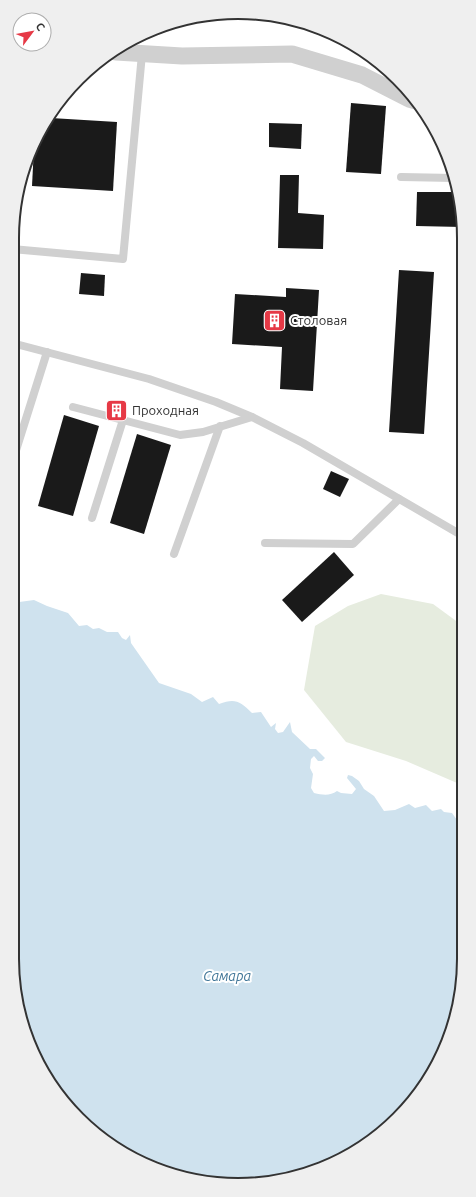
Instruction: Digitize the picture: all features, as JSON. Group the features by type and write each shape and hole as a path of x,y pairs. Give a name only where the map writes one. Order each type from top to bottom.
{"street":[{"path":"122,52 182,56 292,54 362,75 406,97"}],"lane":[{"path":"19,250 123,258 142,54"},
{"path":"401,177 449,178"},
{"path":"19,345 149,380 216,402 252,417 303,443 457,533"},
{"path":"19,441 47,352"},
{"path":"73,407 180,435 202,432 252,417"},
{"path":"92,518 122,420"},
{"path":"174,554 220,426"},
{"path":"265,543 353,544 399,499"}],"shaded area":[{"path":"381,594 433,604 457,622 457,783 406,761 346,742 304,690 315,626 348,606"}],"water":[{"name":"Самара","path":"34,600 68,613 79,626 87,625 93,629 99,628 107,632 118,632 122,638 126,640 130,635 131,643 159,683 191,694 202,702 213,697 219,704 229,701 241,703 252,713 261,712 271,727 276,723 275,729 278,733 283,732 290,722 292,732 310,749 316,749 325,758 322,761 318,761 314,756 311,759 310,768 313,774 311,788 314,793 326,795 337,791 352,794 356,789 347,778 348,775 359,781 364,789 374,796 384,811 395,810 409,804 415,808 426,805 432,811 441,809 444,812 452,813 457,820 457,973 450,1016 440,1043 428,1068 412,1092 382,1124 348,1149 295,1171 252,1178 224,1178 181,1171 128,1149 105,1133 73,1103 48,1068 36,1043 26,1016 19,973 19,602"}],"building":[{"path":"351,103 386,106 381,174 346,172"},
{"path":"55,118 117,122 113,191 32,186 33,162 48,128"},
{"path":"269,123 302,124 301,149 269,147"},
{"path":"280,175 299,175 298,213 324,215 323,249 278,248"},
{"path":"417,192 452,192 457,227 416,226"},
{"path":"399,270 434,272 424,434 389,432"},
{"path":"81,273 105,275 104,296 79,294"},
{"name":"Столовая","path":"286,288 319,290 313,391 280,389 282,347 232,344 235,294 286,297"},
{"name":"Проходная","path":"114,405 122,407 119,416 112,413"},
{"path":"64,415 99,426 73,516 38,506"},
{"path":"137,434 171,445 144,534 110,523"},
{"path":"331,471 349,479 340,497 323,489"},
{"path":"334,552 354,575 302,622 282,600"}],"place":[{"name":"Столовая","path":"275,320"},
{"name":"Проходная","path":"117,410"}]}
